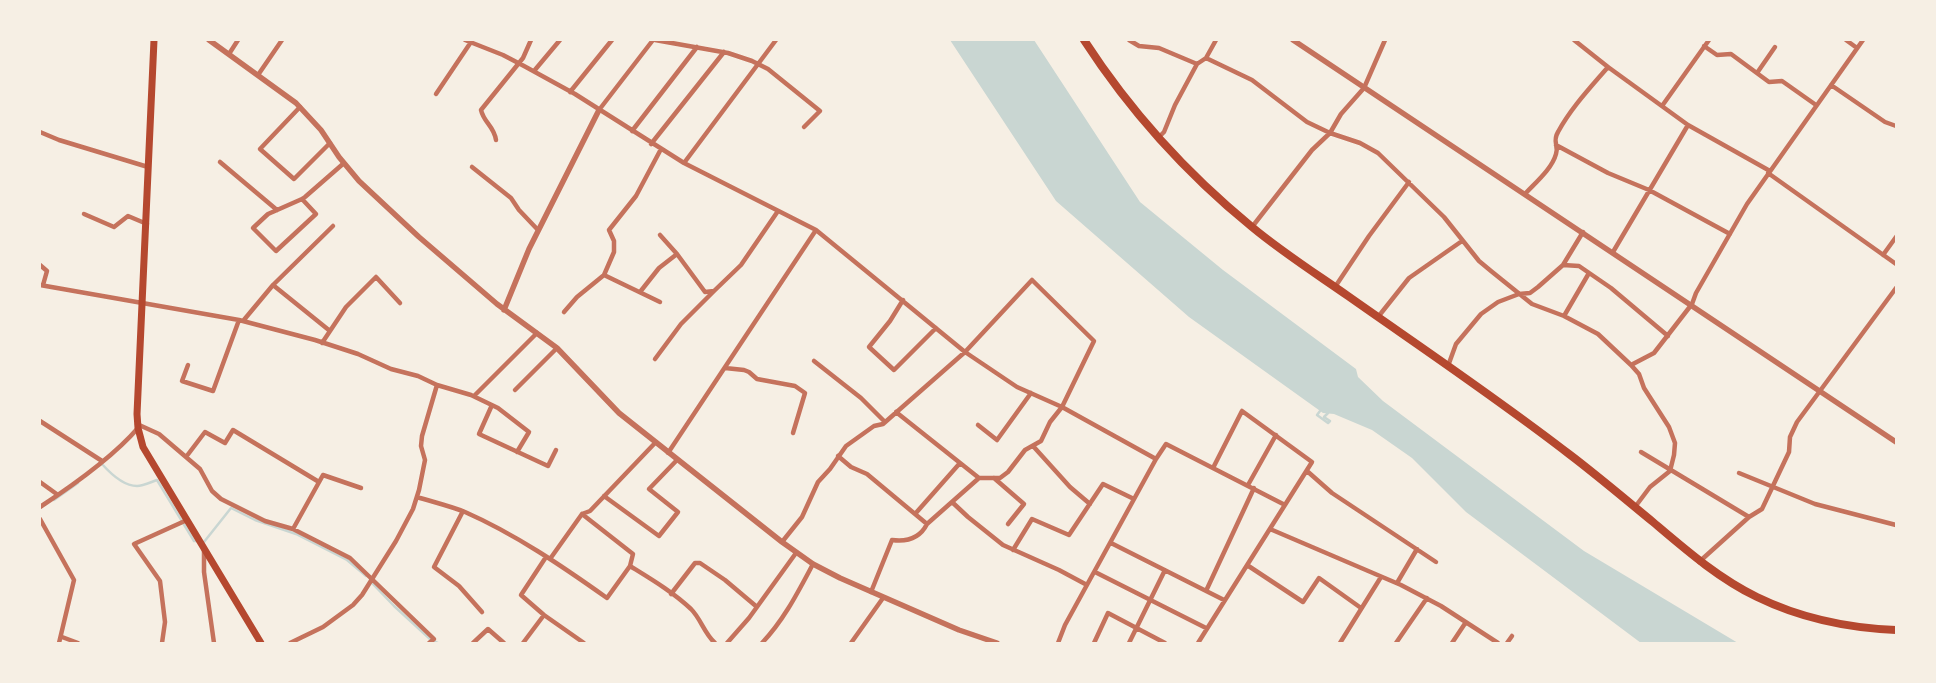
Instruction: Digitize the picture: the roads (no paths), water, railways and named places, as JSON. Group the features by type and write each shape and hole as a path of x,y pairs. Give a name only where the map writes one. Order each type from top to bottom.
{"highway":[{"path":"1084,40 1111,80 1158,138 1217,196 1252,227 1569,454 1699,562 1730,583 1783,608 1845,625 1868,629 1896,630"}],"main road":[{"path":"154,40 138,426 143,447 261,643"}],"street":[{"path":"209,40 300,107 321,130 359,181 419,237 504,310 557,348 619,413 796,553 813,564 883,598 959,630 997,643"},
{"path":"229,54 238,40"},
{"path":"258,75 282,40"},
{"path":"466,40 534,71 684,163 816,230 965,352 1017,386 1062,407 1156,459"},
{"path":"496,140 495,131 482,118 481,110 523,58 531,40"},
{"path":"534,71 560,40"},
{"path":"570,92 612,40"},
{"path":"504,310 538,230 600,110 654,40 724,52 768,69 820,111 804,127"},
{"path":"684,163 776,40"},
{"path":"1129,40 1139,46 1159,48 1197,64"},
{"path":"1158,138 1164,132 1197,64 1206,58 1216,40"},
{"path":"1293,40 1692,304 1896,442"},
{"path":"1252,227 1312,150 1330,133 1341,114 1364,88 1385,40"},
{"path":"1574,40 1688,125 1769,172 1896,264"},
{"path":"1662,106 1709,40"},
{"path":"1846,40 1857,48"},
{"path":"1631,365 1654,354 1692,304 1696,293 1730,234 1769,172 1863,40"},
{"path":"436,94 471,42"},
{"path":"1704,46 1717,55 1732,54 1769,82 1782,81 1816,105"},
{"path":"632,131 697,47"},
{"path":"1757,73 1776,47"},
{"path":"651,144 724,52"},
{"path":"1206,58 1252,80 1307,122 1330,133 1360,143 1378,153 1444,217 1479,261 1532,304 1564,316 1598,334 1631,365 1639,374 1644,388 1668,427 1674,443 1674,455 1670,470 1650,488 1635,508"},
{"path":"1526,194 1556,155 1554,140 1557,133 1570,113 1608,67"},
{"path":"1831,85 1885,122 1896,126"},
{"path":"300,107 260,149 294,179 330,143"},
{"path":"1613,252 1688,125"},
{"path":"40,132 59,140 148,167"},
{"path":"1556,145 1608,173 1650,190 1730,234"},
{"path":"564,312 577,297 604,275 614,252 614,241 609,230 636,196 661,149"},
{"path":"220,162 277,210"},
{"path":"302,199 316,214 276,251 253,228 268,214 302,199 344,163"},
{"path":"472,167 511,198 519,210 538,230"},
{"path":"1334,286 1409,182"},
{"path":"655,359 681,324 741,265 778,211"},
{"path":"84,214 114,227 128,216 147,224"},
{"path":"188,365 182,381 212,391 241,320 272,285 333,226"},
{"path":"668,453 816,230"},
{"path":"1448,366 1456,344 1480,314 1498,302 1530,292 1563,265 1583,232"},
{"path":"660,235 677,254 705,292 714,291"},
{"path":"1883,255 1896,237"},
{"path":"1378,317 1409,278 1462,241"},
{"path":"640,292 658,268 677,254"},
{"path":"40,265 47,271 42,285 241,320 358,354 391,369 418,376 437,385 474,396 492,405 529,432 517,452"},
{"path":"1563,265 1579,266 1611,288 1668,336"},
{"path":"1564,316 1589,273"},
{"path":"604,275 660,302"},
{"path":"322,343 346,307 376,276 400,303"},
{"path":"782,542 802,517 812,490 846,446 874,426 885,422 896,412 965,352 1032,280 1094,341 1062,407 1050,422 1040,442 1024,450 1008,472 1000,478 979,478 896,412"},
{"path":"272,285 330,332"},
{"path":"1699,562 1749,517 1762,509 1789,452 1790,437 1797,422 1896,288"},
{"path":"903,300 890,321 869,347 894,370 936,328"},
{"path":"474,396 537,333"},
{"path":"515,390 557,348"},
{"path":"814,361 861,398 885,422"},
{"path":"725,368 744,370 757,379 795,386 805,393 793,433"},
{"path":"290,643 323,626 362,595 396,541 417,498 425,460 421,446 422,436 437,385"},
{"path":"978,425 997,440 1031,393"},
{"path":"492,405 479,434 548,466 556,450"},
{"path":"1198,643 1312,462 1242,411 1213,468"},
{"path":"40,421 102,461"},
{"path":"40,507 127,441 138,426 159,434 186,457 200,470 212,491 221,499 265,521 293,529 350,558 434,639 432,642"},
{"path":"186,457 205,432 225,443 233,430 319,482"},
{"path":"1248,485 1276,436"},
{"path":"584,643 521,595 582,514 590,511 655,443"},
{"path":"1058,643 1065,625 1166,444 1285,505"},
{"path":"1033,446 1070,487 1090,504"},
{"path":"1641,452 1749,517"},
{"path":"838,456 851,467 868,474 927,524"},
{"path":"604,496 659,536 678,512 649,489 677,460"},
{"path":"915,514 960,463"},
{"path":"1307,471 1332,493 1436,562"},
{"path":"1739,473 1815,504 1896,526"},
{"path":"293,529 323,475 361,488"},
{"path":"871,592 892,540 908,541 924,531 927,524 979,478"},
{"path":"994,478 1024,504 1008,524"},
{"path":"40,482 58,495"},
{"path":"1012,550 1032,519 1069,535 1103,484 1134,499"},
{"path":"1206,591 1254,488"},
{"path":"417,498 463,511 501,530 548,558 607,598 630,566 633,554 582,514"},
{"path":"952,502 1003,545 1087,585"},
{"path":"463,511 434,567 458,586 482,612"},
{"path":"40,518 74,580 62,637 59,643"},
{"path":"162,643 165,622 160,581 134,544 187,521"},
{"path":"1270,529 1397,583 1427,598 1498,643"},
{"path":"1111,542 1224,600"},
{"path":"203,548 204,572 214,643"},
{"path":"1397,583 1417,549"},
{"path":"727,643 757,607 796,553"},
{"path":"671,594 695,563 700,563 725,580 757,607"},
{"path":"762,643 788,610 813,564"},
{"path":"1246,565 1303,602 1319,578 1362,608"},
{"path":"630,566 692,610 708,636 715,643"},
{"path":"1129,643 1165,570"},
{"path":"1094,572 1206,628"},
{"path":"1340,643 1381,577"},
{"path":"851,643 883,598"},
{"path":"1396,643 1427,598"},
{"path":"1094,643 1108,613 1165,643"},
{"path":"523,643 544,614"},
{"path":"1452,643 1466,622"},
{"path":"473,643 488,629 504,643"},
{"path":"1507,643 1512,636"},
{"path":"62,637 78,643"}],"waterway":[{"path":"1320,411 1317,415 1328,423 1330,421 1324,417 1328,413"},
{"path":"100,465 102,464 127,484 137,486 157,480 194,541 197,541"},
{"path":"54,500 78,483"},
{"path":"202,542 204,542 231,508 255,520 296,534 347,560 366,576"},
{"path":"371,582 430,639 438,643"}]}
